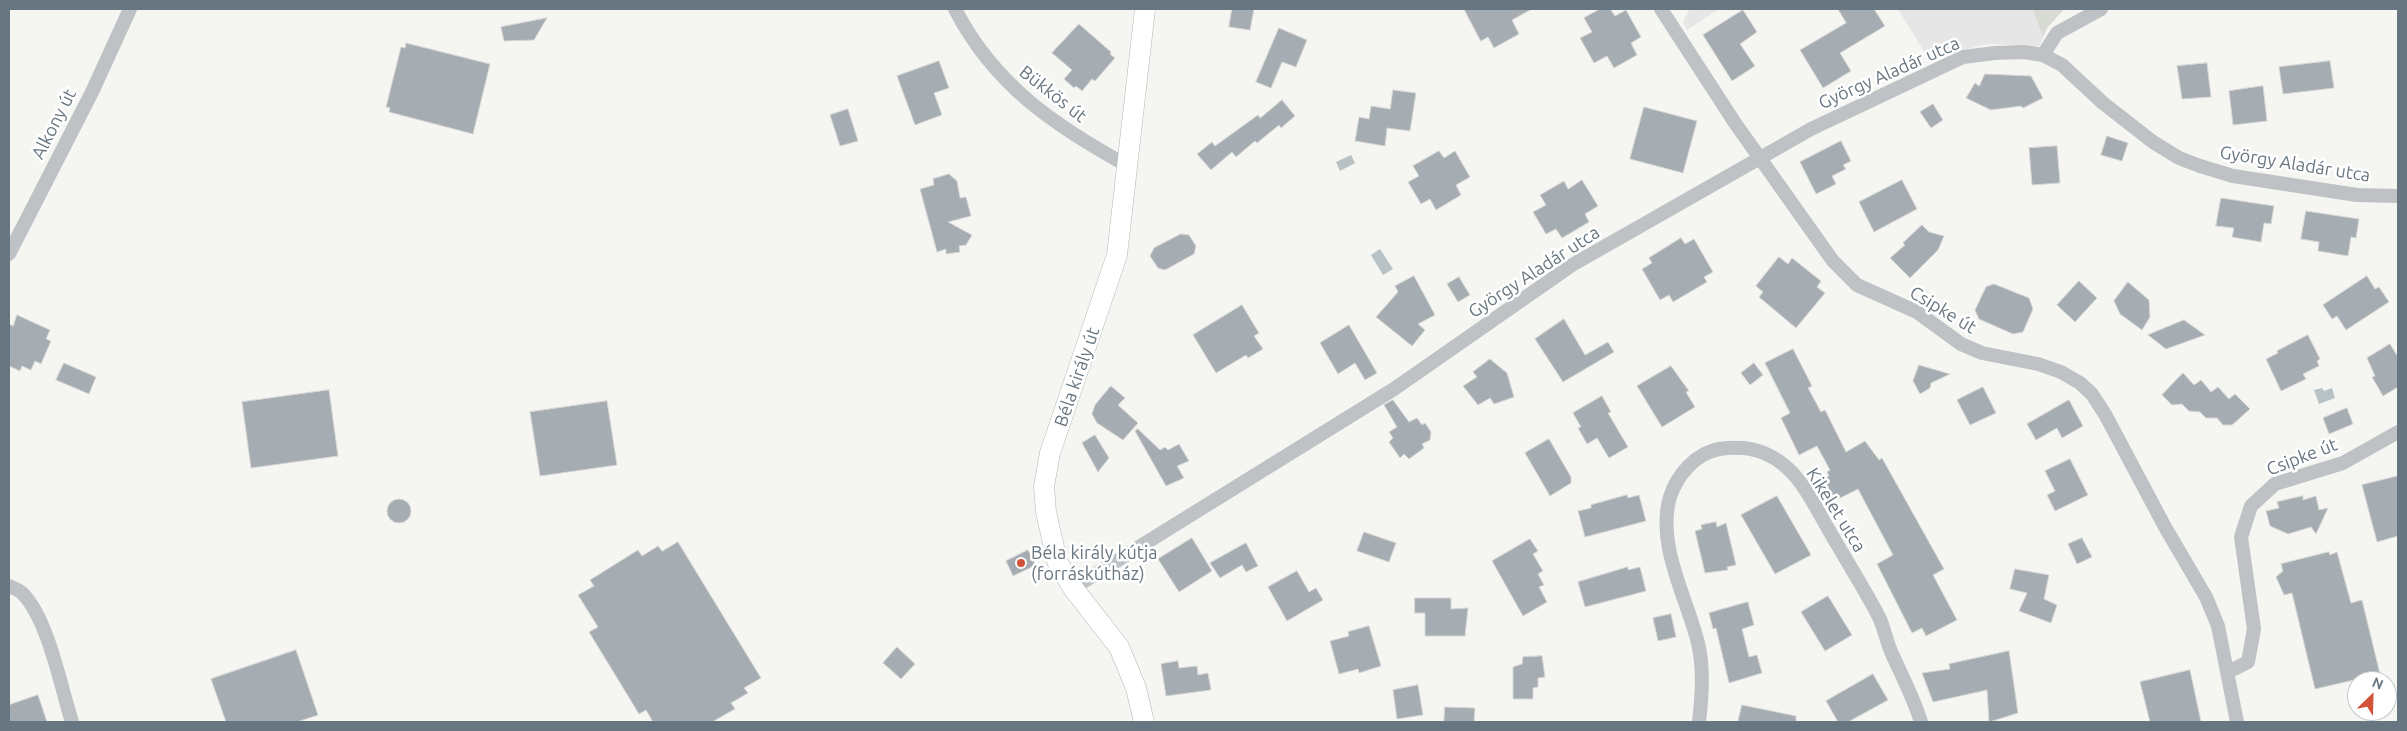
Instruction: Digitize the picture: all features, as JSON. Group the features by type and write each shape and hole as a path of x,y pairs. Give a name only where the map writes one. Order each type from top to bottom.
{"street":[{"name":"Alkony út","path":"9,254 92,92 130,9"},
{"name":"Bükkös út","path":"955,9 970,36 1013,89 1082,141 1128,166"},
{"name":"Béla király út","path":"1144,722 1136,688 1119,647 1073,588 1057,561 1046,512 1044,486 1050,454 1118,255 1145,9"},
{"name":"Csipke út","path":"1661,9 1761,159 1833,261 1857,284 1917,312 1961,344 1982,353 2038,364 2061,372 2080,383 2092,394 2206,597 2218,626 2237,722"},
{"path":"2043,55 2057,33 2101,9"},
{"name":"György Aladár utca","path":"1073,588 1394,389 1572,265 1811,129 1963,57 1994,52 2024,52 2043,55 2062,65 2103,103 2154,142 2179,158 2200,166 2233,176 2357,195 2398,196"},
{"name":"Csipke út","path":"2228,672 2248,662 2254,629 2241,537 2251,506 2275,484 2343,463 2398,432"},
{"name":"Kikelet utca","path":"1699,722 1702,697 1698,644 1676,574 1666,518 1671,496 1682,475 1697,458 1713,450 1732,447 1749,448 1769,454 1782,463 1800,483 1880,618 1892,656 1904,676 1921,722"},
{"path":"9,586 22,593 35,612 51,652 72,722"}],"shaded area":[{"path":"1690,9 1719,9 1687,30 1683,22"},
{"path":"1898,9 2064,9 2047,28 2039,46 1988,44 1928,58"},
{"path":"2033,9 2064,9 2047,28 2043,37"},
{"path":"1351,155 1355,163 1340,171 1336,162"},
{"path":"1380,249 1393,269 1383,275 1371,255"},
{"path":"2322,388 2324,391 2332,388 2335,398 2319,404 2314,390"}],"building":[{"path":"1232,9 1254,9 1250,30 1229,27"},
{"path":"1464,9 1532,9 1512,20 1519,34 1494,48 1488,37 1481,41"},
{"path":"1600,9 1610,9 1615,16 1626,10 1641,37 1631,43 1637,55 1614,68 1607,56 1594,63 1580,38 1592,32 1584,18"},
{"path":"1838,9 1874,9 1885,26 1840,53 1851,71 1823,88 1800,50 1846,23"},
{"path":"1743,10 1757,32 1740,44 1755,66 1732,81 1703,35"},
{"path":"547,18 534,40 504,41 501,27"},
{"path":"1079,24 1111,52 1110,54 1115,58 1095,81 1092,79 1082,91 1076,86 1074,88 1064,79 1072,70 1052,53"},
{"path":"1279,28 1307,40 1296,67 1282,62 1271,88 1256,82"},
{"path":"406,43 490,64 473,134 389,112 390,108 386,107 401,47 405,48"},
{"path":"939,61 949,88 934,93 942,115 915,125 897,76"},
{"path":"2330,61 2334,88 2283,94 2279,67"},
{"path":"2207,63 2211,97 2182,99 2177,66"},
{"path":"1985,74 2031,76 2043,98 2023,108 2021,106 1991,110 1966,98 1975,83 1979,86"},
{"path":"2263,86 2267,121 2233,125 2229,91"},
{"path":"1393,90 1416,93 1410,131 1387,128 1385,146 1355,141 1359,117 1369,119 1371,106 1390,109"},
{"path":"1282,100 1295,116 1281,128 1279,125 1257,143 1255,141 1236,157 1232,152 1211,170 1197,154 1212,142 1215,146 1258,115 1260,118"},
{"path":"1933,104 1943,120 1931,128 1920,112"},
{"path":"1644,107 1697,121 1683,173 1630,159"},
{"path":"848,109 858,141 840,146 830,115"},
{"path":"2107,136 2128,143 2122,161 2101,155"},
{"path":"1841,141 1851,161 1843,165 1846,169 1832,176 1836,184 1816,194 1800,162"},
{"path":"2057,146 2060,183 2032,185 2029,148"},
{"path":"1439,151 1444,158 1455,151 1470,177 1456,185 1461,195 1436,210 1430,199 1421,204 1408,182 1419,176 1413,166"},
{"path":"949,174 957,181 960,198 966,197 971,216 948,222 972,235 966,245 959,246 960,252 946,254 946,249 937,252 920,189 934,185 933,179"},
{"path":"1582,180 1598,206 1585,214 1589,222 1562,238 1556,229 1546,234 1533,212 1546,205 1540,195 1564,181 1568,189"},
{"path":"1902,180 1917,209 1874,232 1859,202"},
{"path":"2221,198 2274,206 2271,224 2264,223 2261,242 2232,237 2234,228 2216,226"},
{"path":"2306,211 2359,219 2356,238 2351,237 2348,256 2318,251 2319,242 2301,239"},
{"path":"1922,225 1929,232 1944,236 1938,250 1910,278 1890,258 1905,245 1903,243"},
{"path":"1181,234 1189,235 1196,246 1194,254 1165,270 1158,268 1150,256 1154,248"},
{"path":"1681,238 1685,244 1694,239 1713,272 1704,277 1707,282 1673,302 1669,295 1660,300 1642,269 1652,263 1649,258"},
{"path":"1779,257 1788,264 1792,258 1821,281 1817,287 1825,293 1796,328 1759,297 1763,292 1756,286"},
{"path":"1414,276 1435,315 1418,324 1425,330 1412,346 1376,317 1398,292 1395,286"},
{"path":"2367,276 2375,289 2379,287 2389,302 2346,330 2337,316 2332,319 2323,305"},
{"path":"1459,277 1470,295 1458,302 1447,284"},
{"path":"2079,281 2097,298 2075,322 2057,305"},
{"path":"2128,282 2149,300 2150,317 2142,330 2120,314 2114,301"},
{"path":"1994,284 2029,298 2033,309 2023,332 2013,334 1979,319 1975,310 1986,287"},
{"path":"1242,305 1259,333 1254,336 1263,349 1248,358 1246,355 1216,373 1193,335"},
{"path":"17,315 50,330 46,339 51,341 41,364 35,361 31,370 22,366 20,371 9,366 9,324 13,326"},
{"path":"1564,319 1585,355 1608,342 1614,352 1563,382 1535,339"},
{"path":"2184,320 2205,335 2166,349 2148,335"},
{"path":"1349,325 1377,373 1365,380 1355,363 1338,374 1320,343"},
{"path":"2308,335 2320,359 2317,361 2319,366 2303,374 2306,379 2281,391 2266,359"},
{"path":"2390,344 2398,357 2398,387 2383,396 2372,377 2375,376 2367,358"},
{"path":"1793,349 1812,386 1808,388 1821,412 1825,410 1846,452 1865,441 1879,460 1882,458 1944,569 1933,575 1957,620 1926,636 1922,628 1912,633 1877,564 1893,555 1858,489 1830,503 1819,481 1829,476 1827,472 1830,470 1817,446 1799,455 1781,418 1790,413 1765,363"},
{"path":"1490,359 1507,373 1514,397 1494,404 1490,398 1478,405 1463,386 1477,377 1473,372"},
{"path":"64,363 96,377 89,394 56,380"},
{"path":"1754,363 1763,375 1750,385 1741,373"},
{"path":"1919,365 1950,374 1931,383 1930,388 1920,394 1913,381"},
{"path":"1671,366 1689,391 1686,392 1695,407 1662,427 1637,386"},
{"path":"2183,373 2194,385 2201,380 2211,392 2218,387 2229,399 2235,394 2250,409 2232,425 2223,425 2217,418 2206,418 2200,412 2189,411 2182,404 2172,405 2162,395"},
{"path":"1111,386 1125,398 1118,405 1138,423 1123,440 1097,423 1092,414 1095,405"},
{"path":"1983,387 1996,413 1970,425 1957,400"},
{"path":"329,390 338,456 251,468 242,402"},
{"path":"1602,396 1611,412 1608,413 1628,447 1609,458 1597,438 1587,444 1578,428 1581,427 1573,413"},
{"path":"1393,400 1409,422 1417,418 1422,425 1425,423 1431,432 1430,440 1422,444 1424,448 1409,459 1404,454 1400,458 1389,442 1393,438 1389,432 1397,427 1384,405"},
{"path":"2069,400 2083,426 2062,438 2057,428 2036,440 2027,424"},
{"path":"607,401 617,465 540,476 530,412"},
{"path":"2347,408 2353,424 2329,434 2323,418"},
{"path":"1138,429 1160,450 1165,447 1168,450 1179,444 1189,461 1177,466 1184,478 1166,486 1135,431"},
{"path":"1095,435 1109,458 1098,472 1082,443"},
{"path":"1549,439 1571,477 1571,483 1550,496 1525,453"},
{"path":"2070,459 2088,495 2055,511 2047,495 2055,491 2045,471"},
{"path":"2398,476 2398,536 2377,542 2362,485"},
{"path":"1627,495 1628,498 1639,495 1646,521 1585,537 1578,511 1591,508 1591,505"},
{"path":"1777,496 1811,555 1775,574 1741,515"},
{"path":"2303,496 2303,500 2316,496 2319,510 2328,508 2316,534 2311,527 2288,534 2270,526 2266,511 2279,508 2277,502"},
{"path":"399,499 407,503 411,511 407,519 399,523 391,519 387,511 391,503"},
{"path":"1716,522 1717,527 1726,523 1736,565 1727,567 1728,570 1705,573 1695,531 1702,529 1701,525"},
{"path":"1364,532 1396,543 1389,562 1357,551"},
{"path":"1192,538 1212,571 1179,592 1158,559"},
{"path":"2082,538 2092,557 2077,564 2068,544"},
{"path":"1530,539 1538,551 1533,554 1543,571 1538,574 1544,585 1539,587 1547,602 1523,616 1492,561"},
{"path":"678,542 761,678 744,688 748,693 731,703 735,709 712,722 653,722 646,710 639,714 589,632 598,627 578,595 594,586 590,580 638,550 642,556 658,546 662,551"},
{"path":"1246,543 1258,566 1246,572 1242,565 1220,578 1210,563"},
{"name":"Béla király kútja (forráskútház)","path":"1028,550 1036,565 1013,576 1006,561"},
{"path":"2329,552 2330,555 2337,552 2351,603 2362,600 2379,671 2347,671 2347,682 2315,689 2292,593 2284,595 2276,577 2283,571 2281,564"},
{"path":"1628,567 1628,570 1640,567 1646,591 1585,607 1578,582"},
{"path":"2015,569 2049,575 2044,599 2057,605 2051,623 2019,611 2027,593 2010,589"},
{"path":"1297,571 1309,592 1316,588 1323,600 1287,621 1268,587"},
{"path":"1828,596 1852,635 1825,651 1801,612"},
{"path":"1415,598 1451,598 1451,609 1468,608 1465,636 1425,636 1425,613 1415,613"},
{"path":"1748,602 1754,625 1742,629 1749,657 1757,655 1762,673 1729,683 1716,628 1713,629 1709,613"},
{"path":"1671,614 1676,637 1658,641 1653,618"},
{"path":"1369,626 1381,666 1359,673 1358,669 1339,674 1330,641 1349,636 1348,632"},
{"path":"897,647 915,664 901,679 883,663"},
{"path":"296,650 318,715 297,722 226,722 211,679"},
{"path":"2009,651 2018,713 1989,722 1987,690 1933,702 1922,673 1950,669 1949,664"},
{"path":"1542,656 1545,677 1538,678 1538,687 1533,688 1533,699 1513,699 1513,667 1522,664 1523,657"},
{"path":"1178,661 1179,668 1197,666 1198,675 1208,673 1211,690 1166,696 1161,664"},
{"path":"2190,670 2201,722 2150,722 2140,682"},
{"path":"1873,674 1888,700 1848,722 1838,722 1826,701"},
{"path":"1418,685 1423,715 1397,719 1393,690"},
{"path":"38,695 47,722 9,722 9,705"},
{"path":"1742,705 1796,716 1796,722 1738,722"},
{"path":"1445,707 1475,708 1474,722 1444,722"}],"place":[{"name":"Béla király kútja (forráskútház)","path":"1021,563"}]}
